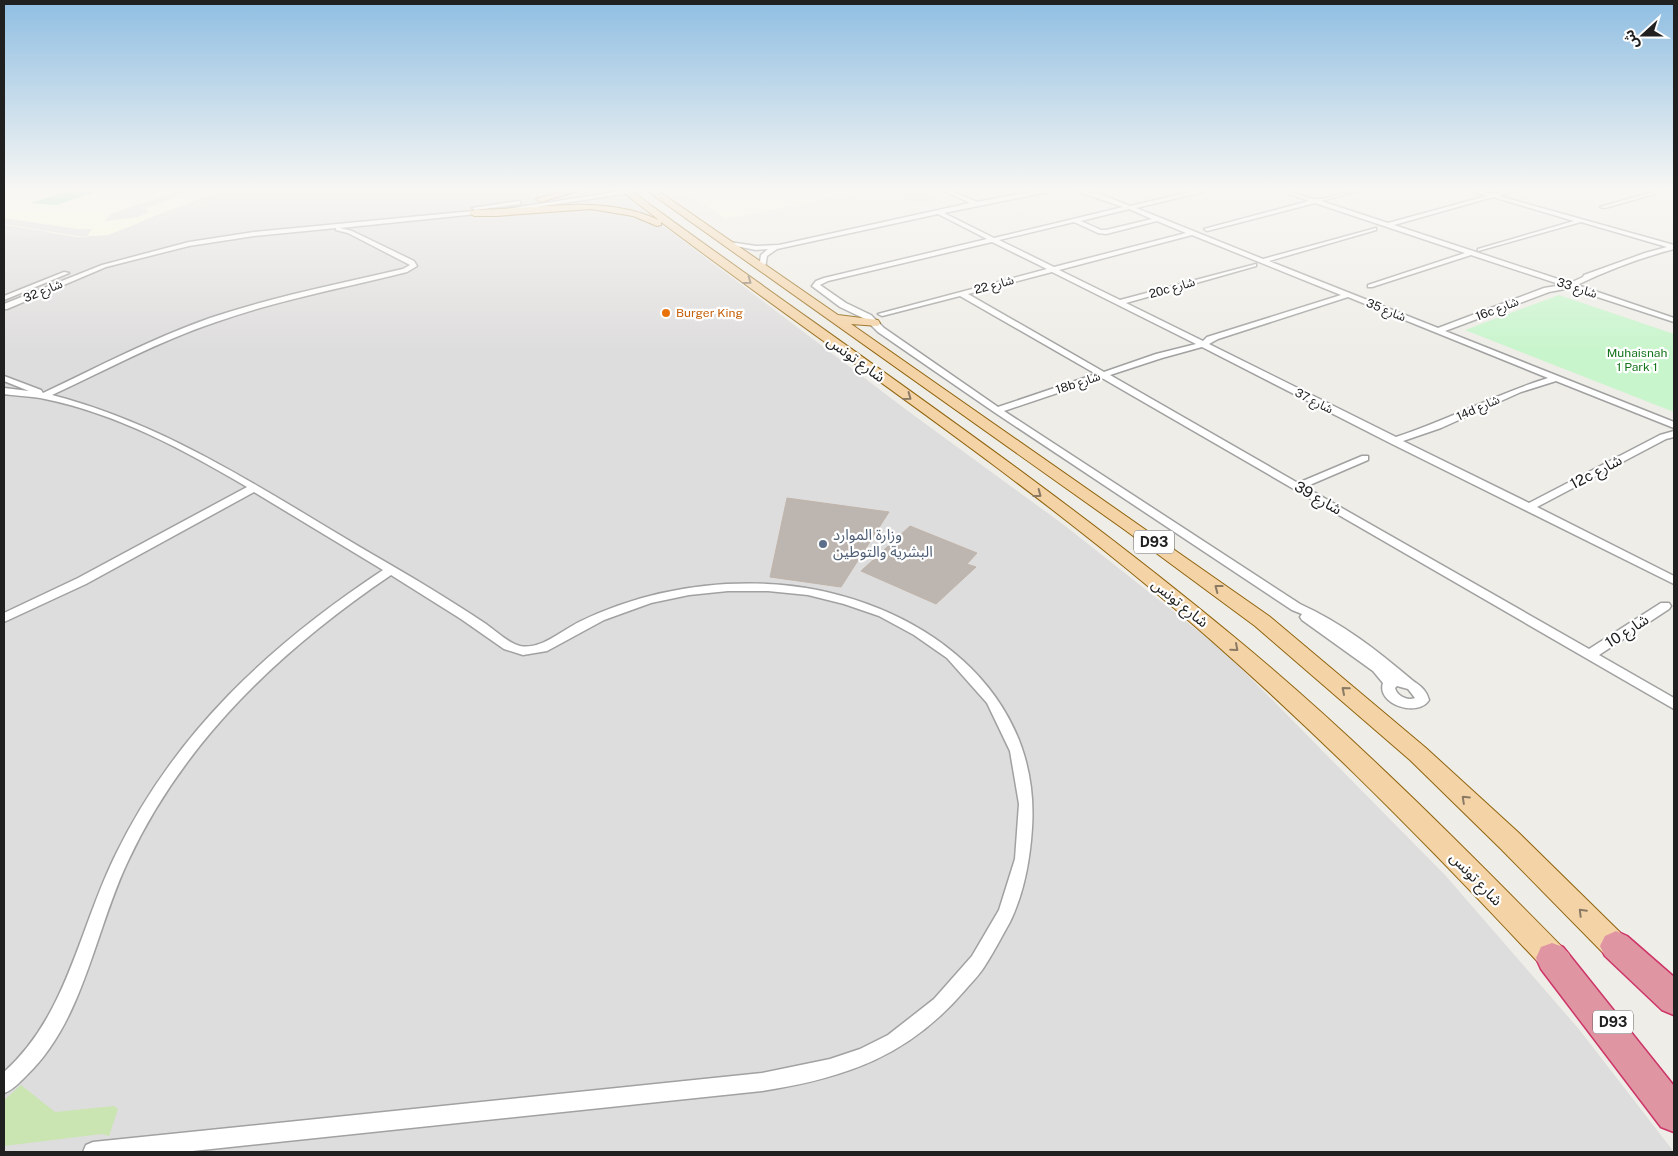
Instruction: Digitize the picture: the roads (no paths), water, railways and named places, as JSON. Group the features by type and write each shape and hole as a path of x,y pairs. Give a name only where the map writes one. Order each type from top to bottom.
{"highway":[{"path":"1616,946 1674,999"},
{"path":"1552,958 1674,1114"}],"main road":[{"name":"شارع تونس","path":"696,244 917,403 1157,584 1220,635 1295,701 1370,772 1674,1086"},
{"name":"شارع تونس","path":"729,244 1170,553 1262,622 1418,754 1510,841 1616,946 1674,1011"},
{"path":"836,319 870,318"}],"street":[{"name":"شارع 32","path":"5,304 105,259 163,244"},
{"name":"شارع 32","path":"5,304 98,269 146,254 193,244"},
{"path":"47,397 165,338 277,300 356,282 401,269 406,264 401,258 374,244"},
{"path":"729,244 756,248 779,247 793,244"},
{"path":"974,244 823,280 816,284 818,289 843,305 870,318 880,330 997,410 1296,607 1325,621 1386,664 1409,684 1422,696 1419,703 1408,704 1395,699 1388,690 1390,683"},
{"name":"شارع 37","path":"999,244 1674,580"},
{"name":"شارع 22","path":"870,318 1150,244"},
{"name":"شارع 35","path":"1220,244 1674,426"},
{"path":"1265,262 1325,244"},
{"name":"شارع 33","path":"1444,244 1563,285 1673,319"},
{"path":"1480,250 1498,244"},
{"name":"16c شارع","path":"1438,331 1672,246"},
{"path":"762,268 764,254 779,247"},
{"path":"1370,286 1471,253"},
{"name":"20c شارع","path":"1118,304 1254,265"},
{"name":"شارع 39","path":"961,294 1298,486 1674,704"},
{"name":"18b شارع","path":"997,410 1347,294"},
{"name":"14d شارع","path":"1394,441 1438,426 1518,390 1546,374"},
{"path":"4,378 47,397"},
{"name":"14d شارع","path":"1518,390 1556,378"},
{"path":"4,391 47,397 97,410 150,431 255,489 393,571 488,631 512,649 526,651 549,646 562,635 605,615 649,600 718,588 767,587 817,593 864,606 908,626 951,655 983,690 1015,746 1023,774 1027,802 1022,864 1005,919 982,958 958,988 928,1017 894,1041 854,1060 811,1075 762,1082 93,1152"},
{"name":"14d شارع","path":"1403,446 1438,426"},
{"name":"12c شارع","path":"1528,508 1663,436 1674,426"},
{"name":"12c شارع","path":"1663,436 1674,434"},
{"path":"1298,486 1365,458"},
{"path":"4,618 82,581 255,489"},
{"path":"4,1084 24,1066 42,1044 54,1022 122,857 170,774 197,739 242,687 295,639 346,601 393,571"},
{"name":"شارع 10","path":"1590,655 1665,606"},
{"path":"1296,607 1311,621 1377,668 1390,683"},
{"path":"1390,683 1402,682 1409,684"}],"place":[{"name":"Burger King","path":"666,313"},
{"name":"وزارة الموارد البشرية والتوطين","path":"823,544"}],"park label":[{"name":"Muhaisnah 1 Park 1","path":"1637,360"}]}
